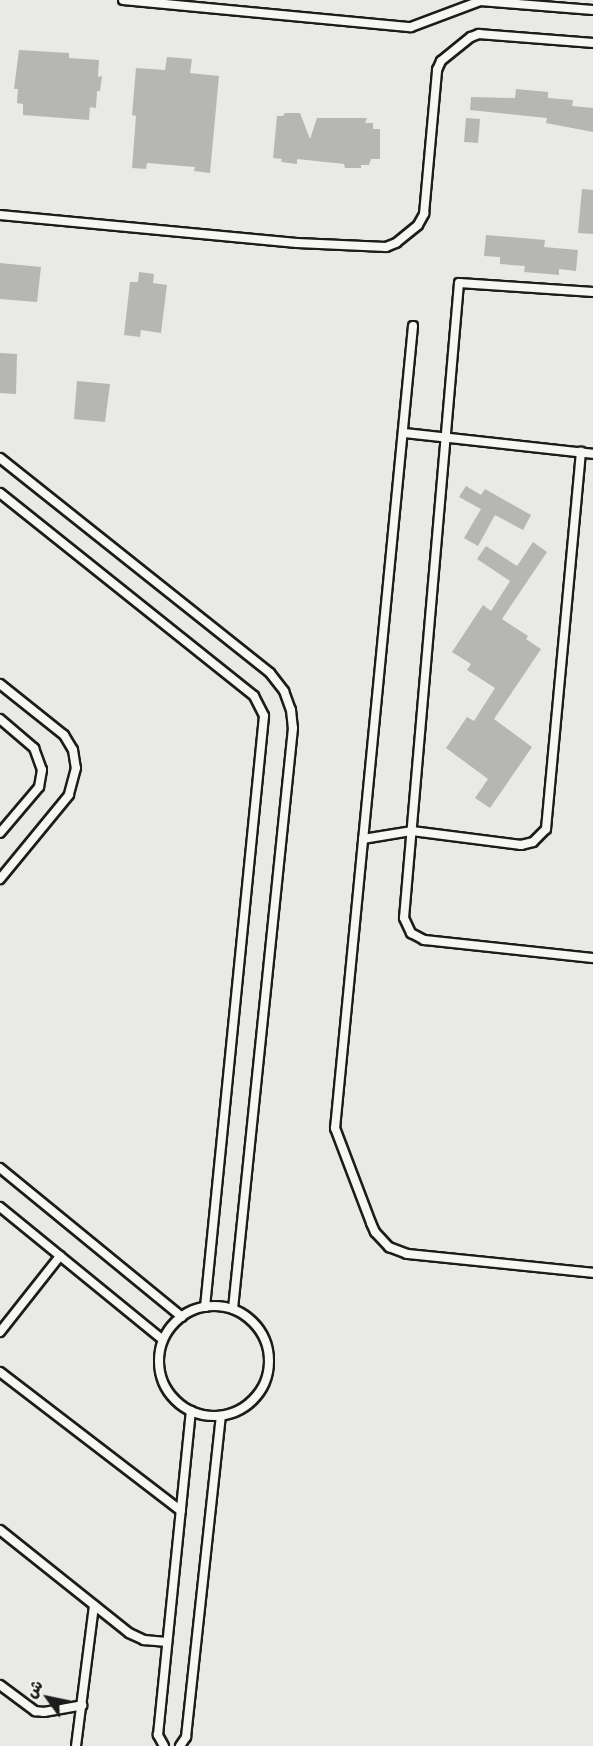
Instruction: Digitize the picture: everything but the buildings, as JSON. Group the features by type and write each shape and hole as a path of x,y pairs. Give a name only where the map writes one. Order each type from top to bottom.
{"lane":[{"path":"123,0 411,27 480,1 593,10"},
{"path":"0,215 297,243 386,247 396,243 418,225 424,214 437,70 441,61 471,37 479,34 593,43"},
{"path":"593,292 459,283 404,918 411,933 424,940 593,958"},
{"path":"413,326 334,1119 335,1128 375,1232 389,1247 407,1254 593,1273"},
{"path":"404,433 593,454"},
{"path":"363,839 412,831 521,845 533,842 546,829 581,452"},
{"path":"0,458 270,674 284,691 291,710 293,728 233,1309"},
{"path":"0,493 248,690 260,703 264,716 205,1307"},
{"path":"0,684 64,735 72,750 76,768 69,795 0,879"},
{"path":"0,719 34,748 42,770 39,787 0,834"},
{"path":"0,1168 182,1317"},
{"path":"0,1207 163,1340"},
{"path":"0,1332 60,1256"},
{"path":"205,1307 233,1309 258,1328 267,1347 269,1367 267,1378 257,1396 241,1410 221,1416 191,1412 174,1399 163,1382 159,1361 163,1340 171,1327 182,1317 205,1307"},
{"path":"0,1372 181,1511"},
{"path":"164,1746 158,1735 191,1412"},
{"path":"180,1746 186,1737 221,1416"},
{"path":"0,1530 136,1637 167,1642"},
{"path":"76,1746 94,1605"},
{"path":"0,1685 35,1711 44,1712 82,1705"}]}
